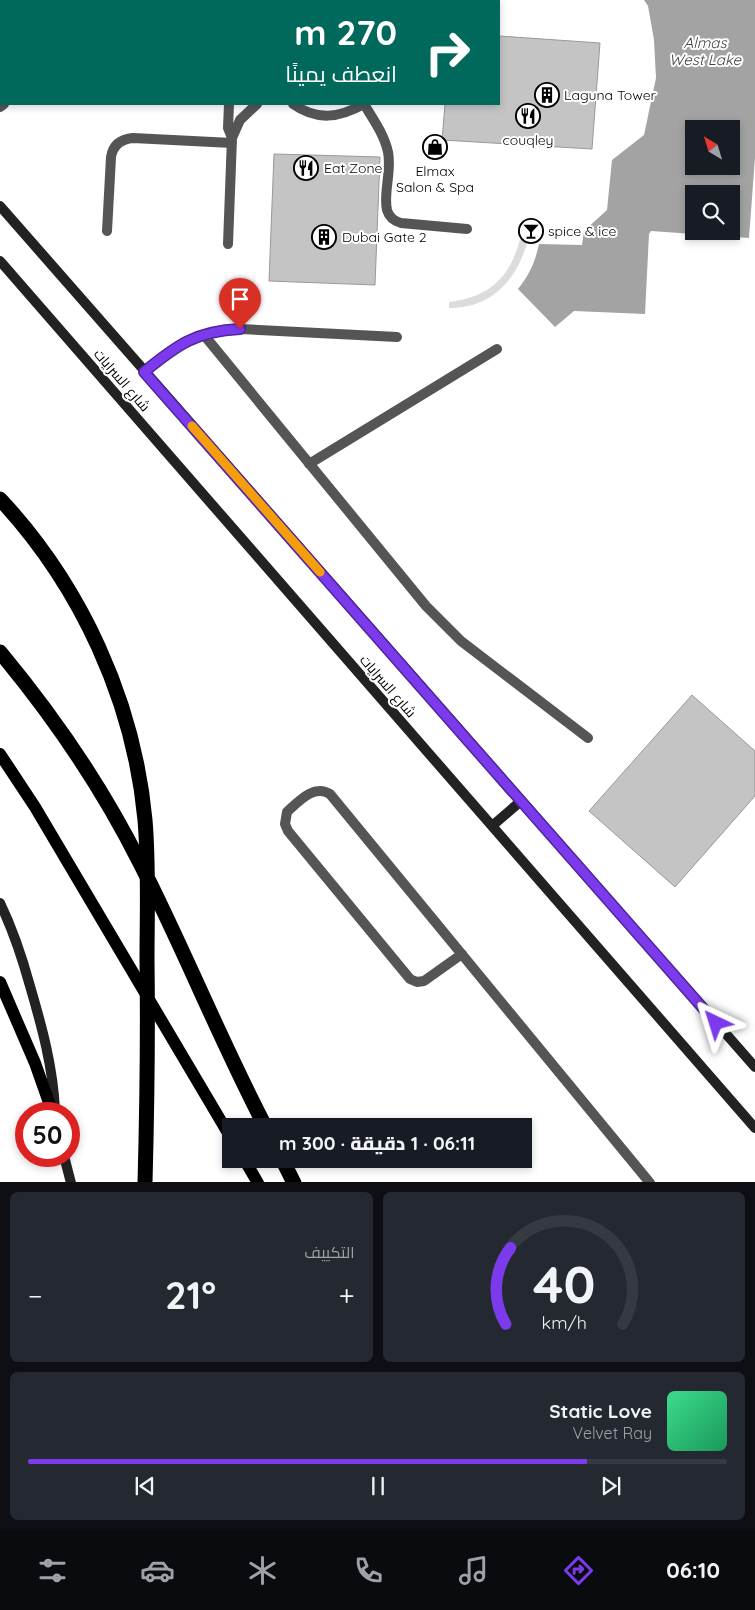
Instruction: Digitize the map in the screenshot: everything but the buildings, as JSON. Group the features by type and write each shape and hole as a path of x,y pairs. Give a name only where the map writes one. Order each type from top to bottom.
{"highway":[{"path":"0,499 47,557 85,619 114,685 134,755 140,787 147,852 148,1051 145,1182"},
{"path":"0,652 47,711 116,819 140,862 227,1050 261,1118"},
{"path":"287,1168 294,1182"}],"main road":[{"name":"شارع السرايات","path":"0,206 755,1067"},
{"name":"شارع السرايات","path":"0,261 755,1128"},
{"path":"0,754 35,807 222,1123"},
{"path":"492,826 521,801"},
{"path":"0,903 15,938 41,1021 51,1070 53,1102"},
{"path":"0,982 50,1102"},
{"path":"67,1167 71,1182"},
{"path":"249,1168 257,1181"}],"lane":[{"path":"229,105 228,128 232,140"},
{"path":"228,244 232,140 240,120 256,105"},
{"path":"295,105 302,110 317,115 334,116 350,112 362,105"},
{"path":"365,105 379,129 389,154 390,167 387,204 390,216 395,221 401,223 467,229"},
{"path":"107,231 112,150 120,141 132,138 232,140"},
{"path":"144,372 176,346 191,338 223,330 240,329 397,337"},
{"path":"204,334 426,606 460,641 588,738"},
{"path":"309,464 497,349"},
{"path":"462,954 424,981 417,982 410,979 288,830 285,824 287,812 312,792 318,790 330,794 462,954 650,1182"}],"shaded area":[{"path":"520,239 528,240 523,254 517,268 501,289 478,303 464,307 449,308 449,302 476,296 496,283 510,265"}],"water":[{"name":"Almas West Lake","path":"644,0 755,0 755,157 749,238 740,237 740,185 685,185 685,233 651,231 649,234 645,314 574,311 555,327 518,289 532,268 539,244 582,245 584,231 607,210 612,160 644,135 656,78 654,40 648,6"}],"slow traffic":[{"path":"192,426 320,572"}],"place":[{"name":"Laguna Tower","path":"547,95"},
{"name":"couqley","path":"528,116"},
{"name":"Elmax Salon & Spa","path":"435,147"},
{"name":"Eat Zone","path":"306,168"},
{"name":"spice & ice","path":"531,231"},
{"name":"Dubai Gate 2","path":"324,237"}],"route":[{"path":"240,329 223,330 191,338 176,346 144,372 716,1023"}]}
